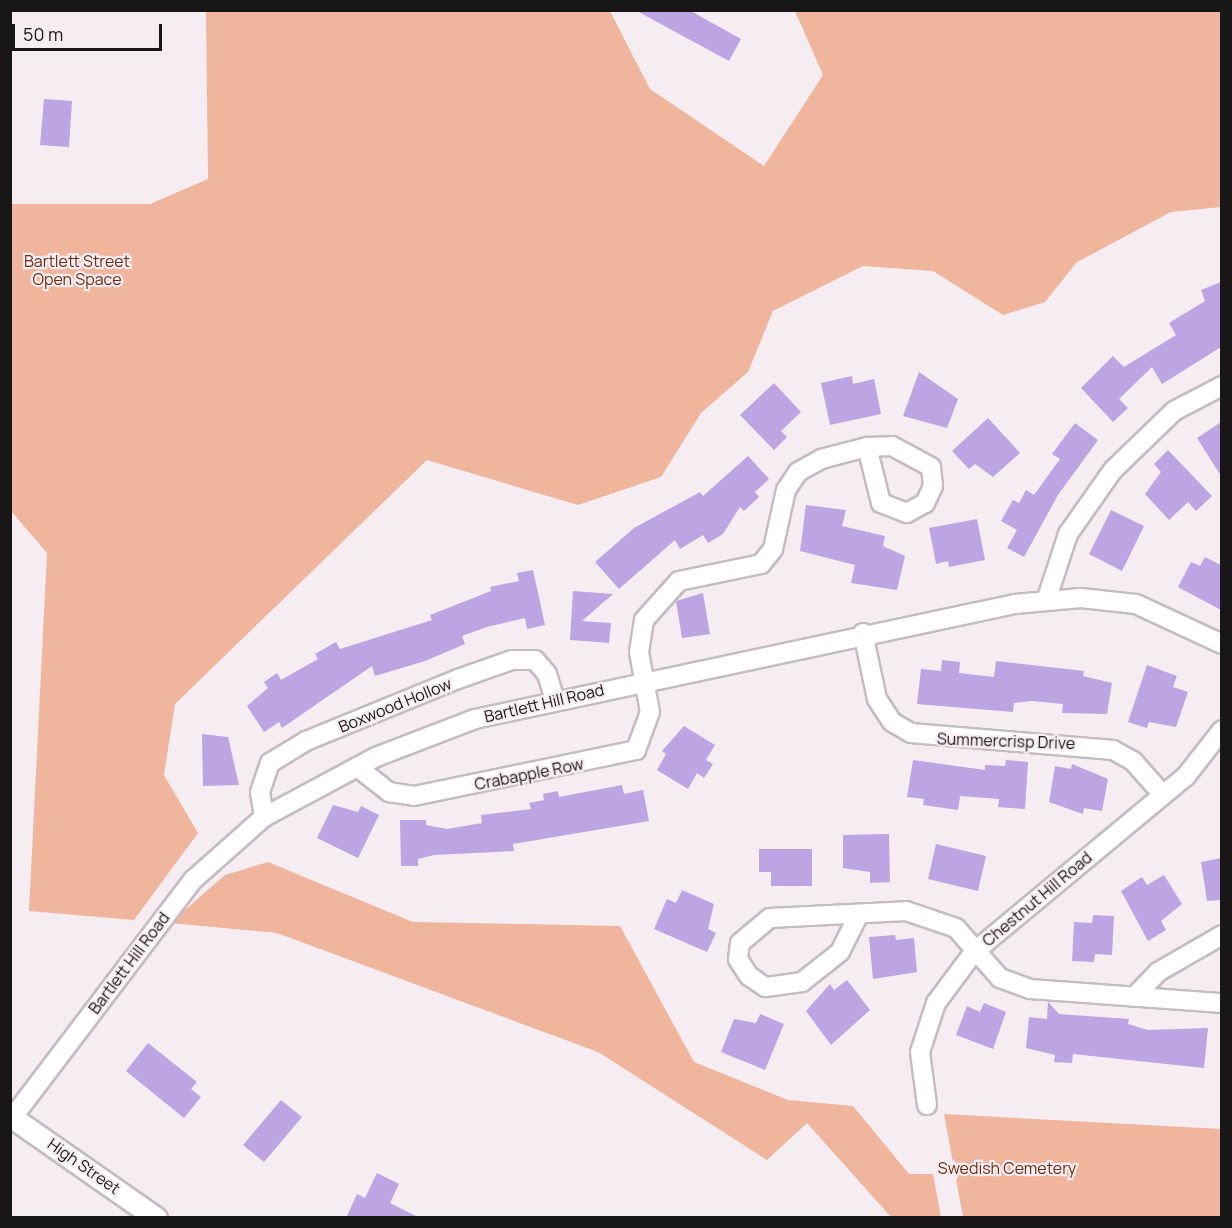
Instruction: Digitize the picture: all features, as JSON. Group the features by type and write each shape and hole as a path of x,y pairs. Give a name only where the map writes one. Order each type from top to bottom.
{"street":[{"path":"1046,601 1068,534 1113,470 1174,411 1221,386"},
{"name":"Crabapple Row","path":"357,767 389,792 414,796 614,758 636,750 648,730 650,712 639,652 644,620 660,596 679,581 761,564 773,549 786,490 798,472 821,459 867,447"},
{"name":"Bartlett Hill Road","path":"12,1117 193,880 264,817 357,767 475,719 863,633 1046,601 1136,604 1221,644"},
{"name":"Summercrisp Drive","path":"863,633 877,699 892,722 911,734 1113,750 1133,761 1163,795"},
{"name":"Boxwood Hollow","path":"264,817 260,792 270,763 316,736 512,660 535,660 547,674 555,700"},
{"name":"Chestnut Hill Road","path":"927,1105 920,1052 936,1003 974,952 1186,776 1221,730"},
{"path":"859,914 840,952 802,982 765,987 749,976 738,959 740,943 770,918 906,911 935,917 956,928 974,952 1000,978 1030,989 1221,1003"},
{"path":"1134,997 1158,972 1221,935"},
{"name":"High Street","path":"12,1117 156,1218"}],"green space":[{"name":"Bartlett Street Open Space","path":"206,11 610,11 650,89 764,166 823,75 795,11 1221,11 1221,207 1171,212 1077,262 1045,302 1003,315 933,271 863,266 773,311 748,372 701,413 661,477 578,505 427,460 175,704 164,775 198,833 134,920 29,911 47,553 11,511 11,204 150,204 208,179"},
{"path":"268,862 413,922 620,926 694,1062 788,1100 853,1106 909,1174 933,1174 941,1217 891,1217 807,1123 767,1160 598,1052 277,933 170,923 225,875"},
{"name":"Swedish Cemetery","path":"944,1114 1221,1129 1221,1217 963,1217"}],"building":[{"path":"635,10 689,10 741,39 729,61"},
{"path":"44,99 72,101 69,147 40,145"},
{"path":"1221,282 1221,347 1162,384 1152,367 1119,399 1128,408 1113,422 1081,388 1113,356 1124,367 1176,335 1169,323 1205,301 1201,290"},
{"path":"919,372 958,399 947,428 903,416"},
{"path":"852,376 853,384 874,379 881,414 830,425 821,383"},
{"path":"774,383 801,412 781,431 787,437 774,450 740,415"},
{"path":"988,418 1020,453 993,477 975,464 969,469 952,451"},
{"path":"1221,422 1221,476 1197,438"},
{"path":"1075,423 1098,440 1058,495 1024,557 1007,548 1017,530 1001,521 1013,500 1019,503 1026,490 1034,495 1060,459 1052,454"},
{"path":"1168,450 1212,496 1196,511 1188,502 1169,520 1145,494 1161,472 1154,464"},
{"path":"748,456 769,479 755,492 759,497 744,511 740,507 723,534 708,543 703,535 680,549 675,540 619,589 595,562 634,528 700,492 703,496"},
{"path":"806,505 846,510 842,526 885,536 883,546 905,556 897,590 851,583 855,565 800,551"},
{"path":"1111,510 1144,526 1122,571 1089,554"},
{"path":"977,519 985,560 949,567 948,561 936,564 929,528"},
{"path":"1205,557 1221,565 1221,610 1178,587 1191,562 1200,566"},
{"path":"533,570 545,625 527,629 525,618 487,627 462,636 465,644 425,661 375,676 372,666 282,728 279,722 264,732 247,706 268,688 264,682 277,673 281,680 318,659 315,654 336,642 340,649 432,620 430,615 491,591 490,587 519,581 517,573"},
{"path":"573,591 613,594 582,621 611,623 609,643 570,640"},
{"path":"703,593 710,634 682,638 676,601"},
{"path":"942,660 960,662 959,673 994,677 996,661 1084,671 1083,676 1112,683 1107,714 1062,713 1063,704 1032,701 1014,703 1013,712 917,704 921,669 941,671"},
{"path":"1147,665 1177,676 1173,687 1188,692 1176,727 1149,722 1147,728 1128,722"},
{"path":"684,726 715,745 706,760 713,764 704,778 697,773 688,789 657,770 666,754 662,751"},
{"path":"202,734 228,737 239,785 203,786"},
{"path":"913,760 985,770 985,765 1005,766 1006,760 1028,762 1025,809 998,807 999,799 960,796 958,810 923,805 924,799 907,797"},
{"path":"1072,764 1108,779 1102,811 1084,808 1083,814 1049,802 1055,766 1071,769"},
{"path":"622,785 624,794 643,790 649,821 513,844 514,851 434,855 418,859 418,866 401,866 400,820 426,820 426,825 447,829 482,823 481,815 531,809 529,803 544,800 543,794 558,791 559,797"},
{"path":"333,805 358,812 361,806 379,815 358,858 317,838"},
{"path":"889,834 890,882 870,883 870,872 843,868 843,835"},
{"path":"936,844 986,856 978,891 928,879"},
{"path":"759,849 812,849 812,886 771,886 771,872 759,872"},
{"path":"1221,858 1221,900 1207,901 1201,862"},
{"path":"1164,875 1182,904 1161,921 1166,930 1148,941 1121,891 1142,877 1147,885"},
{"path":"682,890 714,904 708,929 716,933 707,952 654,929 667,899 676,903"},
{"path":"1093,915 1114,916 1112,955 1095,954 1094,962 1072,961 1074,922 1092,923"},
{"path":"895,935 896,940 914,938 917,972 873,979 869,937"},
{"path":"847,980 870,1010 831,1045 806,1011 830,984 834,990"},
{"path":"1048,1002 1059,1014 1129,1019 1128,1024 1148,1030 1208,1028 1204,1068 1073,1054 1072,1063 1054,1062 1055,1055 1026,1048 1029,1017 1047,1019"},
{"path":"984,1003 1006,1012 993,1049 956,1035 967,1006 980,1012"},
{"path":"760,1014 784,1024 765,1070 721,1052 734,1019 756,1023"},
{"path":"148,1043 197,1082 191,1089 201,1097 184,1118 126,1071"},
{"path":"281,1100 302,1117 264,1162 243,1145"},
{"path":"377,1173 399,1184 390,1203 420,1218 346,1218 357,1194 365,1198"}]}
